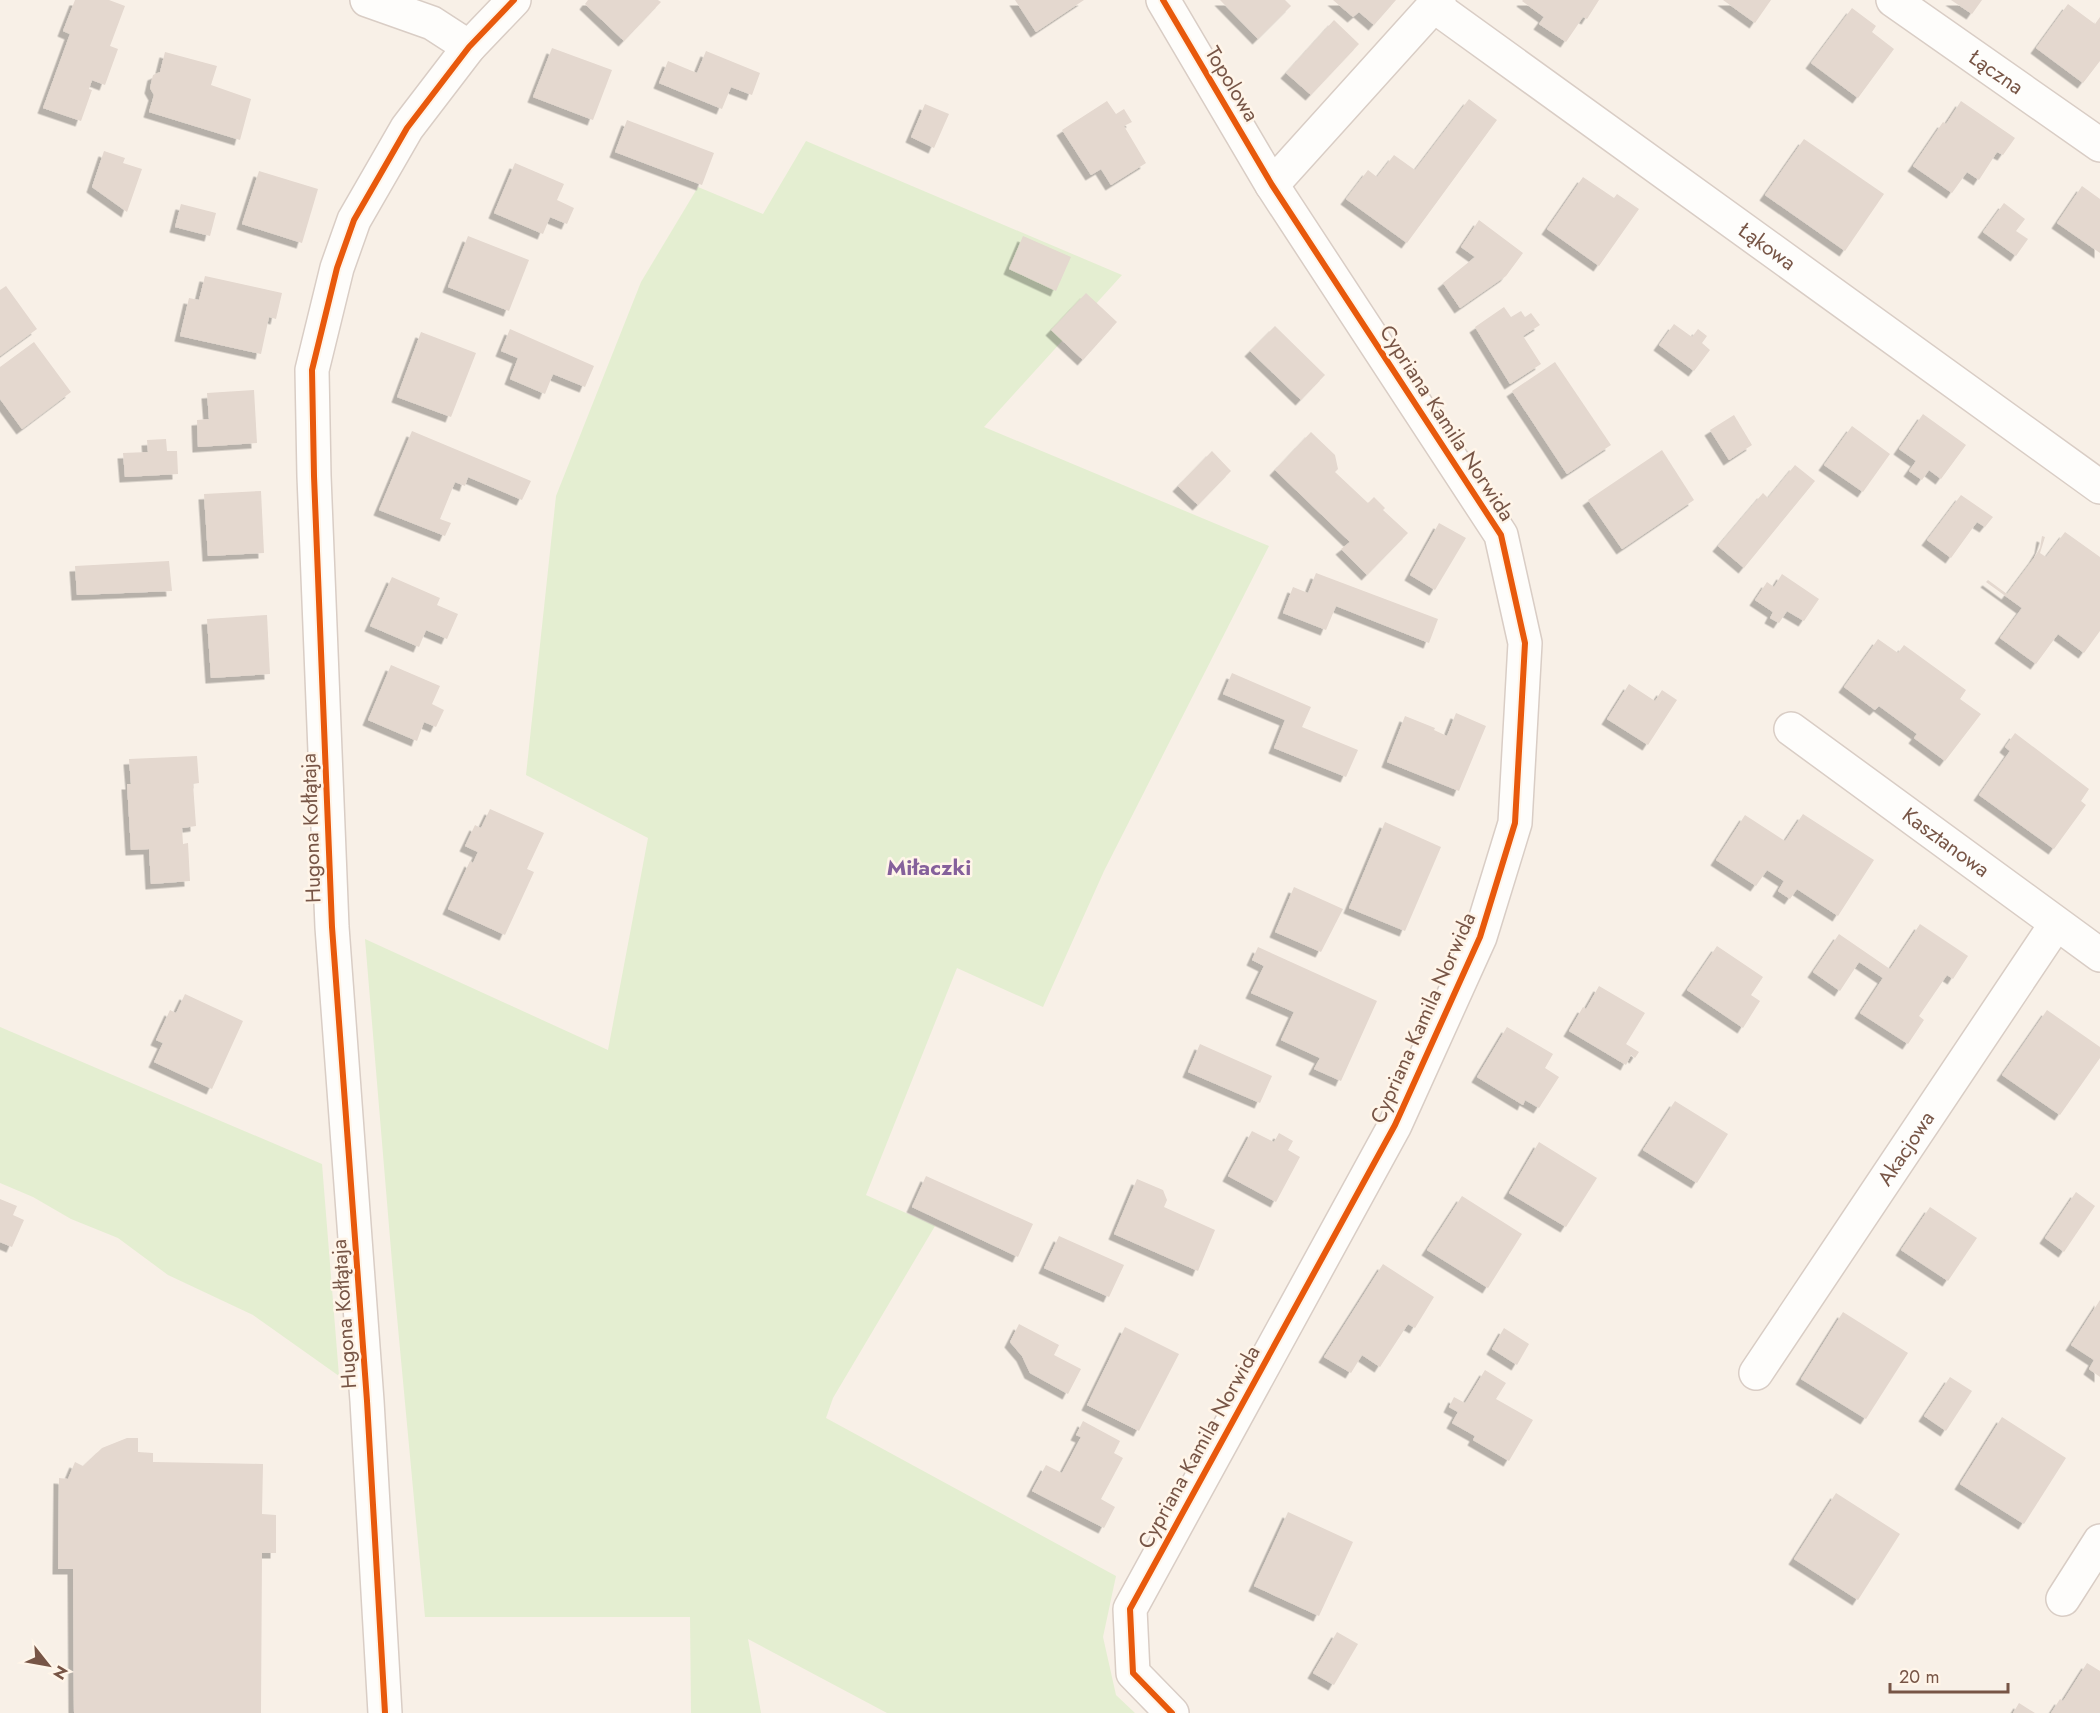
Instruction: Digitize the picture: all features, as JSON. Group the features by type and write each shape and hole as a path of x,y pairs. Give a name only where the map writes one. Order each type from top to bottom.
{"street":[{"path":"366,0 432,23 469,47"},
{"name":"Hugona Kołłątaja","path":"385,1713 367,1401 332,927 314,476 312,369 337,268 354,220 407,128 469,47 514,0"},
{"name":"Topolowa","path":"1163,0 1272,185"},
{"name":"Łączna","path":"1893,0 2100,145"},
{"path":"1272,185 1437,3"},
{"name":"Łąkowa","path":"1437,3 2100,487"},
{"name":"Cypriana Kamila Norwida","path":"1172,1713 1133,1673 1130,1609 1395,1125 1480,937 1515,823 1525,643 1501,535 1272,185"},
{"name":"Kasztanowa","path":"1791,729 2100,955"},
{"name":"Akacjowa","path":"1756,1372 2056,924"},
{"path":"2063,1599 2100,1541"}],"green space":[{"path":"806,141 1122,275 984,427 1269,546 1104,871 1043,1007 957,968 866,1195 935,1226 833,1398 826,1418 1116,1576 1103,1637 1116,1695 1135,1713 887,1713 748,1639 761,1713 691,1713 690,1617 425,1617 365,939 608,1050 648,838 526,775 556,496 641,282 698,187 763,214"},
{"path":"0,1027 322,1164 339,1376 253,1315 168,1275 118,1238 71,1219 33,1197 0,1183"}],"building":[{"path":"75,0 109,0 125,6 110,46 118,49 105,85 92,80 89,89 92,90 81,121 43,108 70,34 63,31"},
{"path":"588,0 658,0 661,2 624,41 585,4"},
{"path":"1015,0 1084,0 1036,32"},
{"path":"1220,0 1285,0 1291,6 1258,39"},
{"path":"1333,0 1396,0 1374,25 1359,12 1353,17"},
{"path":"1523,0 1599,0 1587,19 1583,17 1566,42 1539,24 1544,17"},
{"path":"1723,0 1771,0 1755,23"},
{"path":"1951,0 1982,0 1972,14"},
{"path":"2068,4 2095,24 2100,17 2100,61 2083,83 2036,48"},
{"path":"1852,8 1876,26 1872,32 1894,49 1858,98 1811,63"},
{"path":"1334,20 1359,44 1311,95 1286,73"},
{"path":"552,48 612,70 593,120 533,97"},
{"path":"706,51 760,73 752,95 731,87 722,109 659,83 668,61 697,73"},
{"path":"165,52 217,66 211,85 251,99 240,140 149,112 154,95 150,88 153,75 160,72"},
{"path":"1469,99 1497,120 1407,243 1346,199 1368,170 1377,177 1394,155 1415,170"},
{"path":"1107,101 1116,114 1124,109 1132,122 1124,126 1146,163 1111,185 1101,169 1091,175 1062,130"},
{"path":"1961,101 2015,138 2003,155 1997,152 1979,180 1967,172 1952,193 1913,166 1943,122 1946,124"},
{"path":"925,104 949,114 934,148 911,137"},
{"path":"627,120 714,153 702,185 615,152"},
{"path":"1804,139 1884,194 1845,251 1765,195"},
{"path":"104,151 125,158 123,163 142,169 127,212 92,187"},
{"path":"515,163 564,184 557,200 574,208 567,224 550,217 543,234 494,213"},
{"path":"259,171 318,189 302,243 242,224"},
{"path":"1583,177 1614,198 1617,194 1639,209 1599,266 1547,229"},
{"path":"2082,186 2100,199 2100,253 2057,223"},
{"path":"2004,203 2025,219 2016,231 2028,239 2016,256 1983,232"},
{"path":"181,204 216,213 210,236 175,227"},
{"path":"1479,220 1523,253 1506,276 1460,308 1443,283 1475,257 1461,247"},
{"path":"468,236 529,260 509,311 448,287"},
{"path":"1023,236 1071,257 1056,291 1009,269"},
{"path":"205,276 282,293 276,319 269,317 261,354 180,336 189,298 199,300"},
{"path":"6,286 37,329 0,356 0,290"},
{"path":"1086,293 1117,322 1083,360 1051,330"},
{"path":"1504,307 1511,317 1521,311 1525,317 1531,313 1540,325 1523,336 1541,364 1510,384 1475,327"},
{"path":"1674,324 1692,337 1698,329 1707,336 1702,343 1710,350 1694,371 1659,345"},
{"path":"1275,326 1325,375 1301,400 1250,351"},
{"path":"510,329 594,366 585,387 553,374 545,394 510,379 518,358 501,351"},
{"path":"421,332 476,353 451,417 397,397"},
{"path":"34,342 71,392 22,429 0,399 0,367"},
{"path":"1555,362 1611,445 1567,474 1512,391"},
{"path":"254,390 257,443 198,447 197,420 209,419 207,393"},
{"path":"1923,414 1966,445 1941,479 1929,470 1922,480 1909,471 1916,461 1899,449"},
{"path":"1734,415 1752,445 1729,460 1710,430"},
{"path":"1852,426 1890,454 1863,492 1824,465"},
{"path":"412,431 531,481 522,500 468,477 465,486 455,482 440,519 451,523 445,536 379,510"},
{"path":"1311,432 1335,455 1338,469 1335,472 1368,503 1374,497 1385,508 1383,510 1408,533 1367,575 1341,549 1350,542 1275,470"},
{"path":"166,439 167,451 177,451 178,474 125,477 123,453 148,452 147,440"},
{"path":"1662,450 1694,500 1622,549 1588,500"},
{"path":"1212,451 1231,471 1198,505 1178,486"},
{"path":"1795,465 1815,481 1744,568 1718,546 1763,493 1768,498"},
{"path":"261,491 264,553 208,556 204,494"},
{"path":"1961,495 1993,517 1985,527 1977,522 1951,558 1927,540"},
{"path":"1439,523 1466,538 1435,590 1410,575"},
{"path":"2065,532 2100,557 2100,631 2084,653 2058,634 2036,664 2000,638 2022,608 1986,582 1988,580 2007,594 2034,558 2040,548 2042,536 2045,537 2040,553 2046,557"},
{"path":"169,561 172,591 77,595 75,566"},
{"path":"1316,573 1438,619 1429,643 1336,606 1326,630 1283,613 1293,587 1308,593"},
{"path":"1782,574 1819,599 1804,621 1787,611 1779,623 1770,618 1773,612 1755,600 1767,582 1774,587"},
{"path":"392,577 440,598 437,605 458,614 447,639 426,630 419,647 370,626"},
{"path":"267,615 270,674 211,678 207,619"},
{"path":"1878,639 1898,653 1904,645 1966,690 1960,699 1981,714 1945,761 1914,738 1917,734 1879,706 1875,710 1844,687"},
{"path":"391,665 440,686 432,704 444,710 436,727 424,722 417,741 368,720"},
{"path":"1232,673 1311,707 1302,727 1358,750 1346,777 1274,748 1285,720 1223,694"},
{"path":"1629,684 1655,701 1662,690 1677,700 1648,745 1607,719"},
{"path":"1456,713 1486,726 1459,791 1387,762 1405,716 1435,728 1434,730 1447,736"},
{"path":"2015,733 2089,789 2081,801 2086,805 2054,849 1979,795 2010,751 2005,747"},
{"path":"197,756 199,783 193,784 196,826 182,828 183,844 188,843 190,881 151,884 149,849 131,850 127,784 131,784 129,759"},
{"path":"490,809 544,833 527,869 534,872 505,935 448,909 470,861 473,863 478,852 465,846 475,825 481,828"},
{"path":"1803,814 1874,860 1838,916 1797,889 1790,899 1778,891 1784,881 1767,870 1756,886 1716,860 1745,815 1785,841"},
{"path":"1385,822 1441,847 1405,931 1349,908"},
{"path":"1294,887 1343,909 1321,952 1275,932"},
{"path":"1920,924 1968,956 1953,979 1947,975 1919,1016 1924,1020 1908,1044 1860,1013 1883,978 1859,962 1840,991 1813,972 1839,934 1890,969"},
{"path":"1717,946 1763,977 1751,995 1760,1001 1743,1028 1687,990"},
{"path":"1258,947 1377,1001 1341,1081 1314,1069 1320,1058 1281,1040 1294,1012 1251,993 1264,966 1252,960"},
{"path":"1599,986 1645,1013 1626,1044 1639,1052 1635,1058 1631,1055 1626,1065 1569,1031 1583,1007 1586,1009"},
{"path":"185,994 243,1021 212,1089 154,1062 163,1043 156,1040 170,1010 176,1013"},
{"path":"2047,1010 2100,1047 2100,1058 2060,1115 2002,1075"},
{"path":"1507,1027 1553,1054 1545,1068 1559,1077 1539,1108 1525,1100 1523,1105 1477,1077"},
{"path":"1200,1044 1272,1076 1260,1103 1188,1072"},
{"path":"1675,1101 1728,1134 1697,1183 1643,1150"},
{"path":"1252,1131 1274,1142 1279,1133 1293,1141 1288,1150 1300,1157 1276,1202 1228,1176"},
{"path":"1539,1142 1597,1178 1566,1227 1509,1193"},
{"path":"926,1176 1033,1224 1018,1257 912,1207"},
{"path":"1137,1179 1163,1190 1167,1200 1164,1207 1215,1230 1198,1271 1114,1234"},
{"path":"2076,1192 2095,1206 2064,1252 2045,1238"},
{"path":"1462,1196 1522,1234 1488,1288 1427,1250"},
{"path":"0,1199 17,1206 13,1215 24,1220 12,1247 0,1242"},
{"path":"1930,1207 1977,1238 1948,1281 1901,1250"},
{"path":"1059,1236 1124,1265 1109,1297 1044,1268"},
{"path":"1383,1264 1434,1297 1415,1328 1408,1324 1380,1367 1362,1355 1351,1373 1324,1357"},
{"path":"2100,1300 2100,1377 2089,1369 2094,1360 2071,1345"},
{"path":"1843,1312 1908,1353 1866,1419 1801,1379"},
{"path":"1019,1324 1059,1345 1054,1355 1081,1369 1068,1394 1030,1373 1022,1356 1010,1342"},
{"path":"1125,1327 1179,1354 1139,1431 1087,1405"},
{"path":"1504,1328 1529,1344 1517,1365 1492,1349"},
{"path":"1485,1370 1506,1383 1496,1399 1533,1420 1509,1461 1473,1440 1475,1436 1452,1423 1458,1412 1449,1407 1454,1397 1465,1403"},
{"path":"1950,1377 1972,1391 1946,1431 1924,1416"},
{"path":"2002,1417 2066,1458 2024,1524 1960,1484"},
{"path":"1083,1421 1120,1441 1114,1453 1123,1458 1101,1499 1115,1507 1104,1528 1032,1491 1046,1465 1062,1473 1081,1437 1076,1435"},
{"path":"127,1438 138,1438 138,1452 153,1453 153,1462 263,1464 262,1514 276,1515 276,1553 262,1553 261,1713 74,1713 73,1569 58,1569 59,1478 68,1479 75,1462 83,1466 102,1448"},
{"path":"1836,1493 1900,1534 1858,1600 1794,1559"},
{"path":"1288,1512 1353,1542 1319,1616 1254,1586"},
{"path":"1337,1632 1358,1644 1334,1685 1313,1673"},
{"path":"2087,1663 2100,1671 2100,1713 2051,1713 2060,1699 2063,1701"},
{"path":"2019,1703 2030,1710 2035,1713 2013,1713"}],"cycle path":[{"path":"385,1713 367,1401 332,927 314,476 312,370 337,268 354,220 407,128 469,47 514,0"},
{"path":"1163,0 1272,185 1501,535 1525,643 1515,823 1480,937 1395,1125 1130,1609 1133,1673 1172,1713"}],"district":[{"name":"Miłaczki","path":"929,867"}]}
